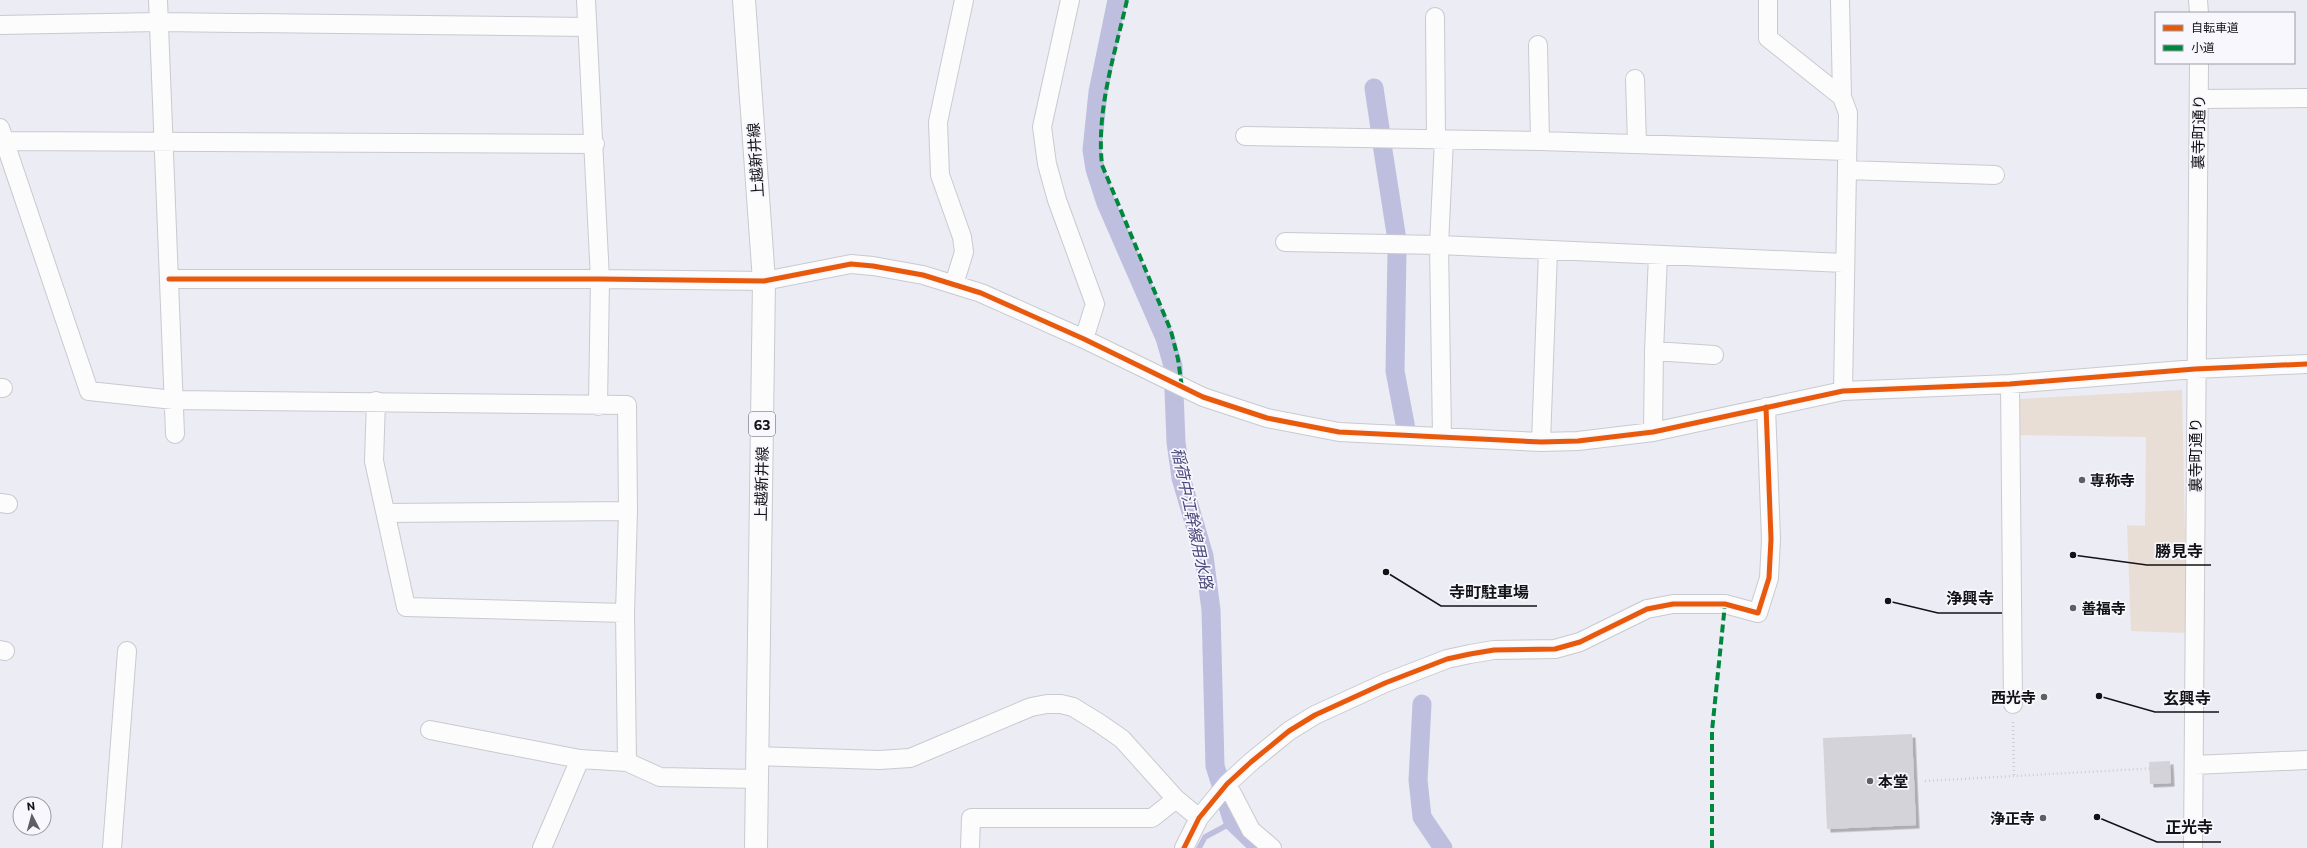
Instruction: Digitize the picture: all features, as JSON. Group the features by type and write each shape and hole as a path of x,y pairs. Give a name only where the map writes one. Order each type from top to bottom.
{"main road":[{"name":"上越新井線","path":"744,0 764,281 756,848"}],"street":[{"path":"158,0 175,434"},
{"path":"586,0 595,144 600,279 598,406"},
{"path":"954,284 964,252 962,237 940,175 937,153 938,122 964,0"},
{"path":"1070,0 1042,127 1047,164 1057,200 1095,304 1084,340"},
{"path":"1768,0 1768,38 1842,97"},
{"path":"1840,0 1842,97 1848,113 1844,263 1843,391"},
{"path":"2198,0 2198,12"},
{"path":"1435,17 1440,140 1439,245 1442,436"},
{"path":"0,25 159,22 587,26"},
{"path":"1538,45 1540,141"},
{"name":"裏寺町通り","path":"2193,848 2195,369 2199,64"},
{"path":"1635,80 1637,144"},
{"path":"2199,99 2307,98"},
{"path":"595,144 164,140 2,134 89,391 174,400 376,401 598,406 627,405 628,511 625,613 627,762"},
{"path":"1245,136 1540,141 1847,151"},
{"path":"1847,170 1995,175"},
{"path":"1285,242 1439,245 1844,263"},
{"path":"1542,442 1548,250"},
{"path":"1653,432 1654,351 1658,255"},
{"path":"169,279 600,279 764,281 851,264 902,270 954,284 1013,306 1203,397 1267,418 1339,432 1542,442 1653,432 1843,391 2010,384 2195,369 2307,364"},
{"path":"1654,351 1714,354"},
{"path":"2010,384 2013,704"},
{"path":"376,401 374,461 406,607 625,613"},
{"path":"1184,848 1199,818 1227,784 1290,731 1315,715 1385,683 1447,659 1494,650 1555,649 1580,642 1647,609 1673,604 1725,604 1758,613 1769,578 1770,539 1766,407"},
{"path":"386,513 628,511"},
{"path":"112,848 127,651"},
{"path":"757,756 854,760 910,758 1031,707 1047,704 1061,704 1085,714 1122,739 1176,799 1199,818"},
{"path":"430,730 580,759 627,762 660,777 757,779"},
{"path":"542,848 580,759"},
{"path":"2194,765 2307,760"},
{"path":"1227,784 1251,830 1272,848"},
{"path":"970,848 971,818 1152,818 1176,799"}],"path":[{"path":"2013,704 2014,777"},
{"path":"1925,781 2014,777 2194,765"}],"shaded area":[{"path":"2182,390 2187,633 2131,631 2127,525 2145,526 2146,437 2019,435 2020,399"}],"building":[{"name":"本堂","path":"1912,734 1916,825 1827,829 1823,738"},
{"path":"2170,761 2171,783 2150,784 2149,762"}],"waterway":[{"name":"稲荷中江幹線用水路","path":"1117,0 1098,92 1092,150 1095,169 1106,203 1165,338 1173,366 1176,442 1181,478 1204,556 1211,610 1215,766 1233,822 1259,847"},
{"path":"1374,88 1381,135"},
{"path":"1382,144 1397,240"},
{"path":"1397,252 1395,371 1406,429"},
{"path":"1422,704 1418,780 1422,817 1443,848"},
{"path":"1199,848 1205,837 1233,822"}],"marked path":[{"path":"1127,0 1112,61 1104,102 1101,144 1102,165 1171,331 1178,359 1182,388"},
{"path":"1712,848 1712,731 1725,604"}],"cycle path":[{"path":"169,279 600,279 764,281 851,264 873,266 923,275 981,293 1084,339 1203,397 1267,418 1339,432 1541,442 1578,441 1653,432 1843,391 2010,384 2195,369 2307,364"},
{"path":"1184,848 1199,818 1227,784 1251,762 1289,731 1315,715 1385,683 1447,659 1470,654 1494,650 1555,649 1580,642 1647,609 1673,604 1725,604 1758,613 1769,578 1771,539 1766,407"}],"place":[{"name":"専称寺","path":"2082,480"},
{"name":"勝見寺","path":"2073,555"},
{"name":"寺町駐車場","path":"1386,572"},
{"name":"浄興寺","path":"1888,601"},
{"name":"善福寺","path":"2073,608"},
{"name":"玄興寺","path":"2099,696"},
{"name":"西光寺","path":"2044,697"},
{"name":"本堂","path":"1870,781"},
{"name":"正光寺","path":"2097,817"},
{"name":"浄正寺","path":"2043,818"}]}
